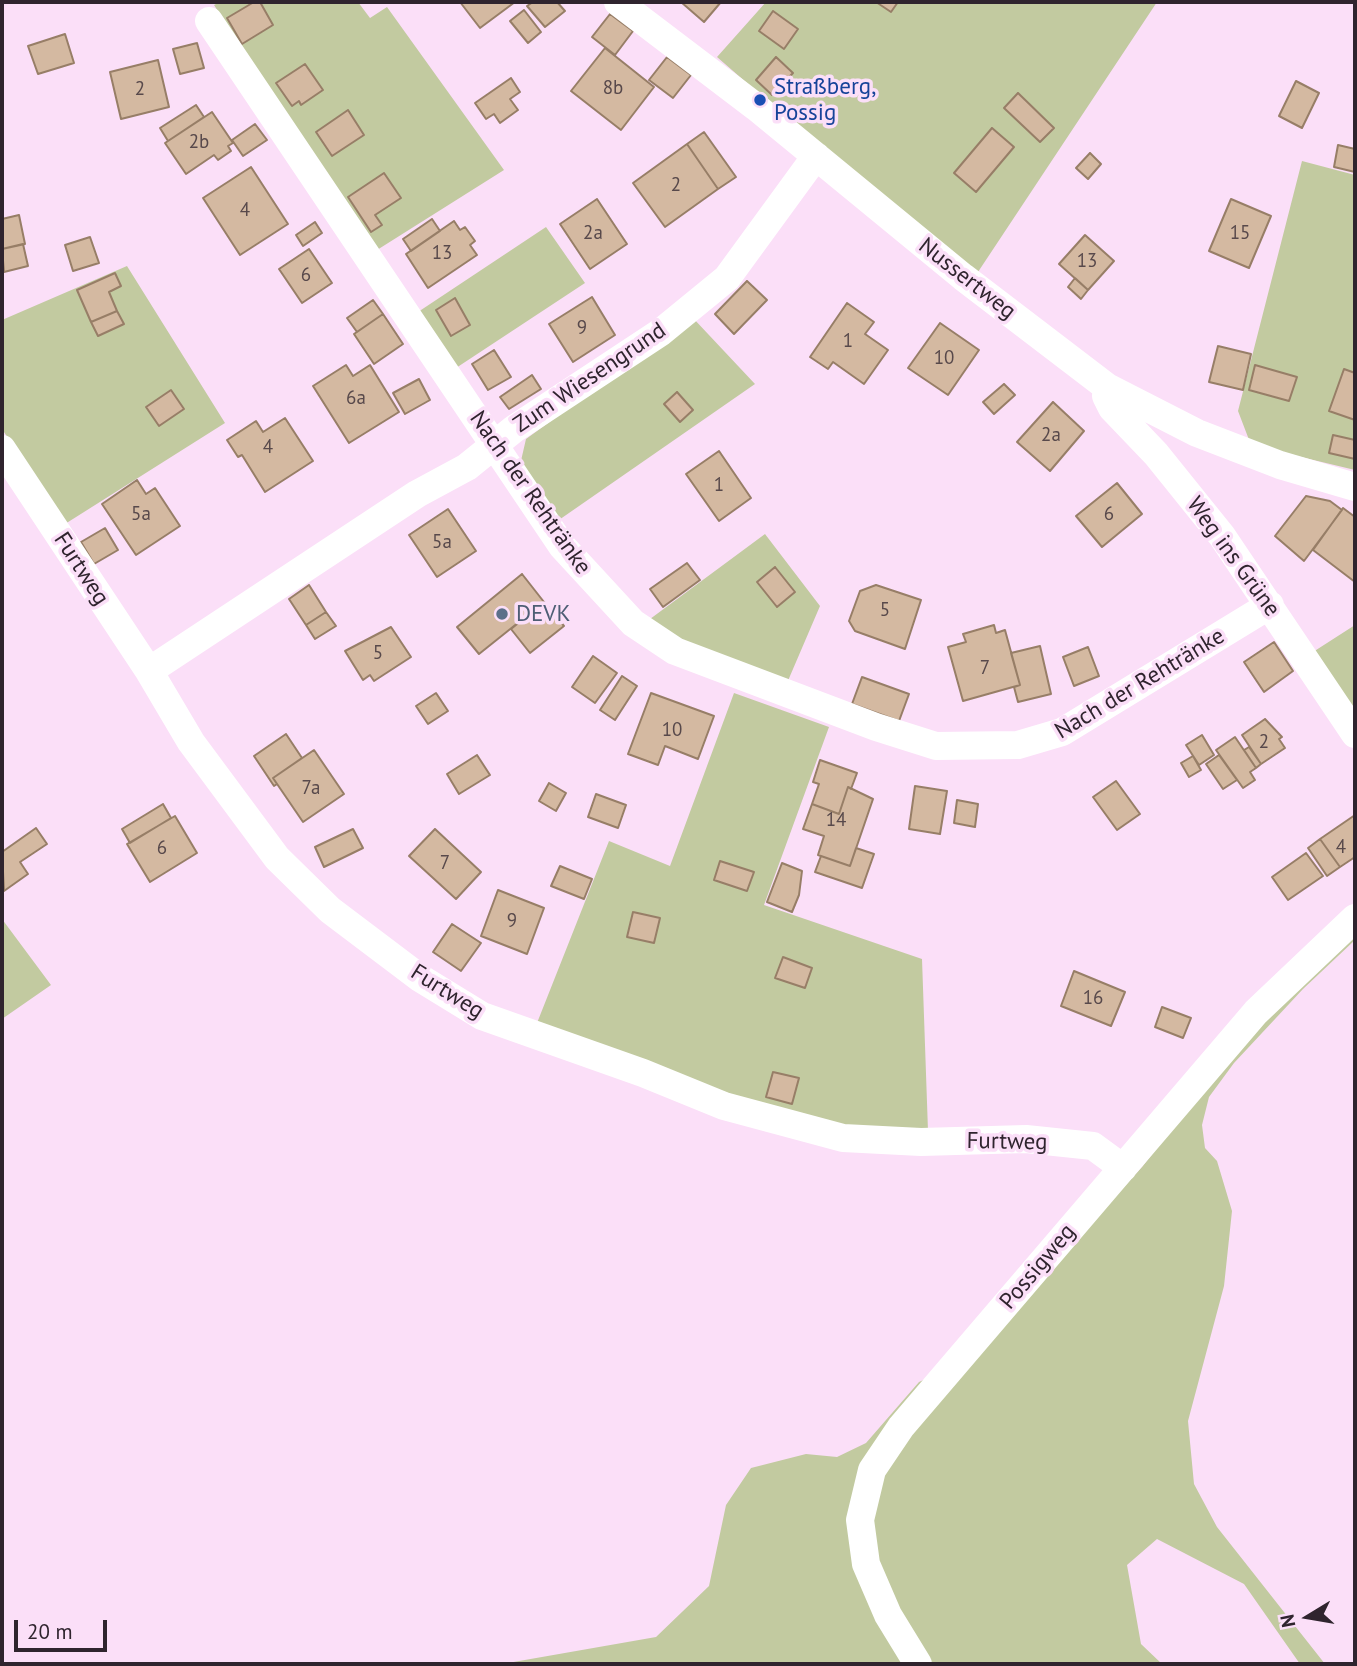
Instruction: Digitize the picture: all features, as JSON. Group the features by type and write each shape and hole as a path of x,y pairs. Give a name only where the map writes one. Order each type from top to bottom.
{"street":[{"name":"Nussertweg","path":"618,2 816,156 963,277 1107,387 1198,433 1280,465 1355,487"},
{"name":"Nach der Rehtränke","path":"209,21 356,235 493,446 562,546 633,623 675,651 876,727 936,746 1018,745 1062,732 1270,606"},
{"name":"Zum Wiesengrund","path":"149,671 417,494 467,467 493,446 661,332 727,278 816,156"},
{"name":"Weg ins Grüne","path":"1107,387 1106,396 1112,408 1156,454 1205,516 1270,606 1355,734"},
{"name":"Furtweg","path":"2,449 149,671 191,742 277,858 330,910 420,978 482,1016 643,1073 723,1106 843,1138 921,1142 1026,1139 1093,1146 1123,1168"},
{"name":"Possigweg","path":"918,1664 888,1615 866,1564 860,1520 872,1470 901,1427 1256,1012 1355,918"}],"green space":[{"path":"220,2 358,2 370,18 387,7 504,170 377,250 287,120 214,5"},
{"path":"766,2 1157,2 978,272 872,192 717,57"},
{"path":"1302,161 1355,175 1355,470 1251,445 1238,411"},
{"path":"546,227 585,283 456,368 418,312"},
{"path":"127,266 225,423 65,524 2,429 2,320"},
{"path":"693,318 755,384 556,522 520,465 526,439"},
{"path":"765,534 820,606 787,683 697,649 646,622"},
{"path":"1355,625 1355,712 1313,652"},
{"path":"734,693 829,727 764,905 922,959 928,1131 829,1130 537,1023 609,841 670,866"},
{"path":"2,919 51,985 2,1019"},
{"path":"1355,929 1355,940 1303,989 1234,1063 1209,1097 1202,1125 1205,1148 1217,1161 1232,1211 1224,1286 1188,1421 1194,1484 1217,1527 1325,1664 1300,1664 1244,1584 1157,1539 1127,1565 1141,1644 1162,1664 502,1664 656,1637 709,1586 726,1505 751,1468 806,1454 837,1457 866,1443 919,1382 967,1360 1142,1167 1225,1061"}],"building":[{"path":"254,2 260,2 273,25 242,44 227,18"},
{"path":"460,2 515,2 480,28"},
{"path":"533,2 557,2 565,11 545,27 527,6"},
{"path":"681,2 721,2 704,22"},
{"path":"876,2 898,2 891,12"},
{"path":"524,10 541,32 528,43 510,21"},
{"path":"773,11 798,29 784,49 759,31"},
{"path":"610,14 633,31 615,55 592,37"},
{"path":"65,34 74,63 38,74 28,46"},
{"path":"197,43 204,68 180,74 173,49"},
{"path":"605,48 654,87 621,130 571,91"},
{"path":"667,57 691,75 673,98 649,80"},
{"path":"776,57 793,73 772,95 756,80"},
{"path":"158,60 169,107 121,119 110,72"},
{"path":"305,64 323,90 301,105 299,101 292,106 276,83"},
{"path":"511,78 520,92 510,99 518,110 500,123 494,114 486,119 475,103"},
{"path":"1296,81 1319,93 1302,128 1279,116"},
{"path":"1018,93 1054,128 1040,142 1004,108"},
{"path":"196,105 204,117 168,141 160,128"},
{"path":"348,110 364,135 332,156 316,132"},
{"path":"212,112 233,143 228,146 231,151 218,160 214,155 186,174 165,143"},
{"path":"255,124 267,140 243,156 232,140"},
{"path":"992,128 1014,147 976,192 954,173"},
{"path":"704,132 736,177 718,189 687,144"},
{"path":"687,144 718,189 665,227 633,183"},
{"path":"1338,145 1355,149 1355,172 1334,167"},
{"path":"1090,153 1101,164 1088,179 1076,168"},
{"path":"251,167 288,224 240,255 203,198"},
{"path":"384,173 401,198 375,215 382,225 371,232 348,197"},
{"path":"597,199 627,244 590,269 560,224"},
{"path":"1231,199 1271,216 1249,268 1209,251"},
{"path":"19,215 25,244 2,249 2,219"},
{"path":"432,219 440,231 411,251 403,239"},
{"path":"454,221 460,230 465,227 475,241 470,245 477,255 428,288 406,254"},
{"path":"315,222 322,233 303,246 296,235"},
{"path":"1085,235 1114,261 1088,290 1059,264"},
{"path":"90,237 99,263 73,271 65,245"},
{"path":"23,244 28,266 4,272 2,249"},
{"path":"309,249 332,283 302,303 279,269"},
{"path":"115,273 121,286 109,292 117,311 91,322 77,290"},
{"path":"1075,278 1088,290 1081,299 1068,287"},
{"path":"747,281 767,300 734,334 715,314"},
{"path":"592,297 615,335 573,362 549,324"},
{"path":"455,298 470,325 451,336 436,310"},
{"path":"373,300 383,314 357,332 347,318"},
{"path":"847,303 874,322 865,334 888,350 864,384 833,362 828,369 810,357"},
{"path":"117,311 124,324 98,336 91,322"},
{"path":"383,314 403,344 374,364 354,334"},
{"path":"940,323 979,350 948,395 908,368"},
{"path":"1218,346 1251,354 1243,390 1209,382"},
{"path":"494,350 511,377 488,390 472,364"},
{"path":"346,365 353,376 370,365 399,412 349,443 313,386"},
{"path":"1255,365 1297,377 1289,401 1249,390"},
{"path":"1344,369 1355,373 1355,420 1329,411"},
{"path":"532,375 541,389 509,409 500,397"},
{"path":"419,379 430,400 405,414 393,393"},
{"path":"1004,384 1015,395 994,414 983,402"},
{"path":"171,390 184,409 159,426 146,407"},
{"path":"677,392 693,410 680,422 664,404"},
{"path":"1053,402 1084,431 1050,471 1017,442"},
{"path":"285,418 313,461 265,492 242,455 238,457 227,440 256,421 263,432"},
{"path":"1333,435 1355,440 1355,459 1329,453"},
{"path":"719,451 751,498 719,521 686,474"},
{"path":"137,480 146,494 155,488 180,526 136,555 102,504"},
{"path":"1117,483 1142,514 1102,547 1076,516"},
{"path":"1306,496 1330,501 1342,510 1304,561 1275,536"},
{"path":"1343,508 1355,517 1355,582 1313,550"},
{"path":"448,509 476,551 437,577 409,535"},
{"path":"105,528 118,550 94,564 81,542"},
{"path":"687,563 700,580 663,607 650,589"},
{"path":"775,567 795,592 777,607 757,582"},
{"path":"522,574 544,602 479,654 457,627"},
{"path":"309,585 326,612 306,625 289,599"},
{"path":"876,585 921,600 905,649 855,631 849,621 860,591"},
{"path":"544,602 564,626 530,653 511,629"},
{"path":"326,612 336,626 315,639 306,625"},
{"path":"994,625 996,633 1005,630 1020,685 963,701 948,647 966,642 963,634"},
{"path":"391,627 411,657 374,681 370,675 363,680 345,651"},
{"path":"1274,642 1293,671 1264,692 1244,662"},
{"path":"1040,646 1051,694 1018,702 1014,687 1020,685 1011,653"},
{"path":"1088,647 1099,676 1074,686 1063,657"},
{"path":"593,656 617,673 595,703 572,687"},
{"path":"622,676 637,686 615,720 600,710"},
{"path":"862,677 909,694 899,721 852,704"},
{"path":"436,693 448,711 428,724 416,706"},
{"path":"651,693 714,716 698,759 665,746 658,765 628,754"},
{"path":"1265,719 1282,737 1279,739 1285,748 1261,764 1242,735"},
{"path":"286,734 302,758 273,778 277,784 274,786 254,756"},
{"path":"1202,735 1214,755 1199,765 1186,745"},
{"path":"1235,737 1256,768 1250,772 1255,780 1243,788 1216,750"},
{"path":"1249,747 1261,764 1256,768 1244,750"},
{"path":"314,750 344,794 303,822 273,778"},
{"path":"477,755 490,775 459,794 447,774"},
{"path":"1219,755 1237,780 1223,789 1206,764"},
{"path":"1193,756 1201,770 1189,777 1181,763"},
{"path":"820,760 857,773 851,789 848,787 839,814 812,804 819,784 813,782"},
{"path":"1116,781 1140,814 1117,830 1093,797"},
{"path":"549,783 566,793 556,811 539,801"},
{"path":"915,786 947,791 940,834 909,829"},
{"path":"848,787 873,799 850,866 818,855 824,836 803,829 812,804 839,814"},
{"path":"596,794 626,805 618,828 588,817"},
{"path":"957,800 978,804 975,827 954,823"},
{"path":"163,804 171,818 130,843 122,829"},
{"path":"1355,815 1355,857 1340,867 1320,839"},
{"path":"175,816 197,853 150,882 127,844"},
{"path":"36,828 47,844 20,862 28,874 4,891 2,852"},
{"path":"353,829 363,848 324,867 315,847"},
{"path":"435,829 481,872 456,899 409,856"},
{"path":"1320,839 1340,867 1327,876 1308,848"},
{"path":"856,848 874,854 862,888 815,872 821,856 850,866"},
{"path":"1306,853 1323,876 1288,900 1272,877"},
{"path":"720,861 754,872 747,891 714,880"},
{"path":"782,863 802,871 799,895 792,912 767,902"},
{"path":"560,866 592,879 584,899 551,886"},
{"path":"498,890 544,908 527,954 481,936"},
{"path":"633,912 660,918 654,943 627,937"},
{"path":"452,924 481,943 461,971 433,952"},
{"path":"783,957 812,968 805,988 775,978"},
{"path":"1074,971 1125,992 1111,1026 1061,1006"},
{"path":"1162,1007 1191,1018 1183,1038 1155,1027"},
{"path":"773,1072 799,1078 792,1104 766,1097"}],"place":[{"name":"Straßberg, Possig","path":"760,100"},
{"name":"DEVK","path":"502,614"}]}
